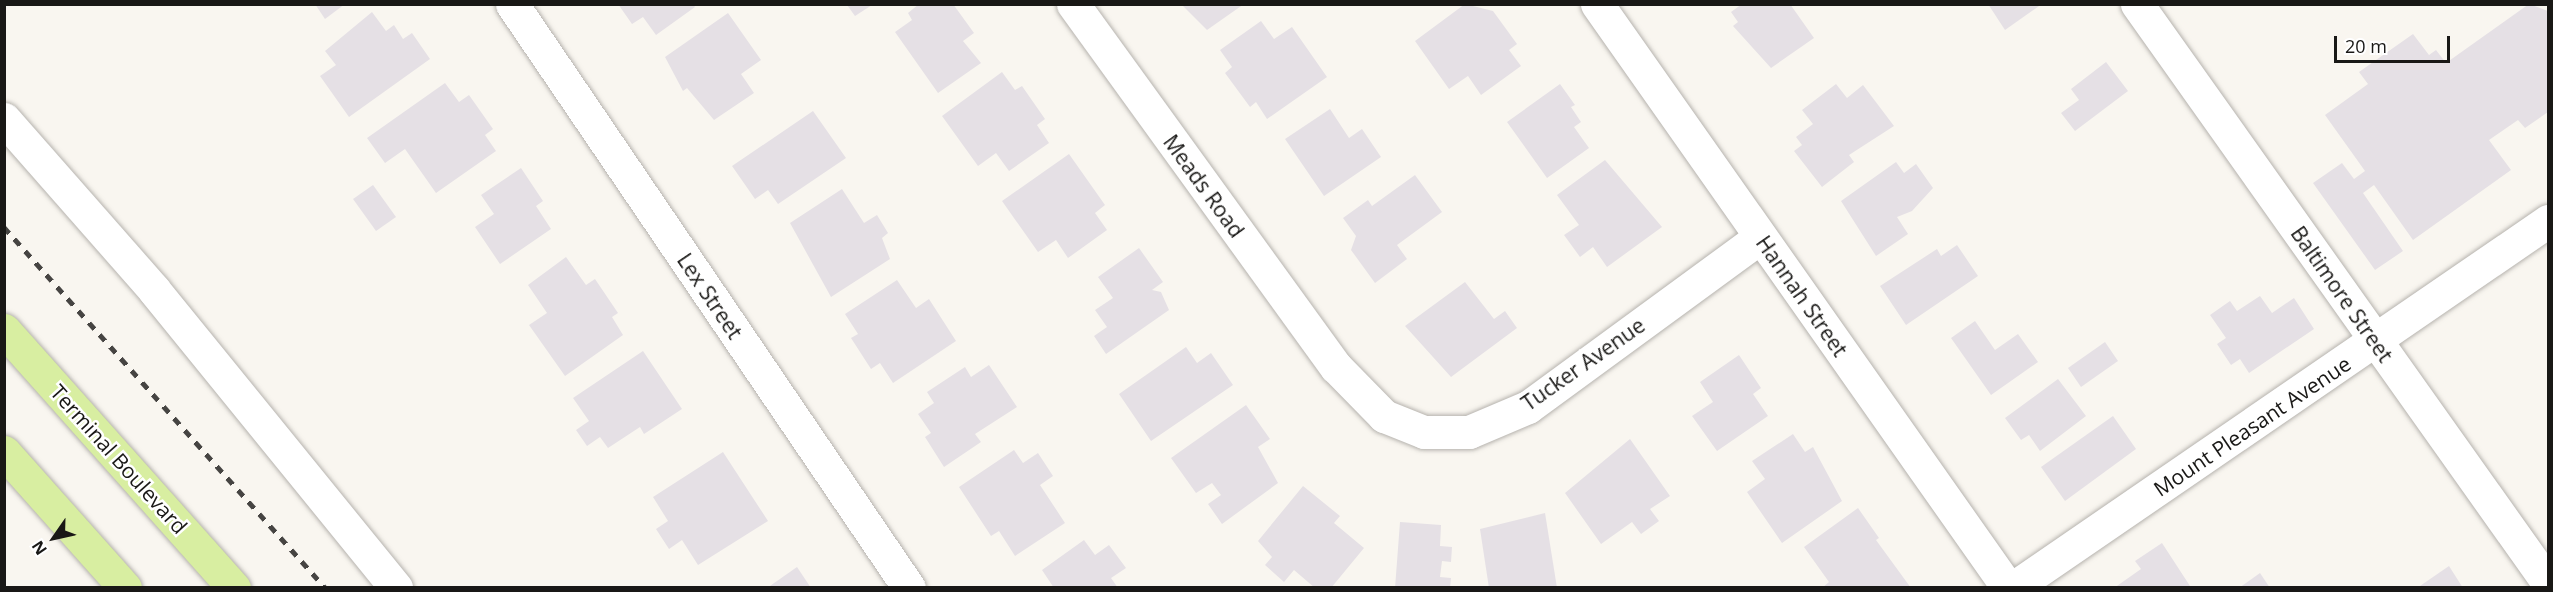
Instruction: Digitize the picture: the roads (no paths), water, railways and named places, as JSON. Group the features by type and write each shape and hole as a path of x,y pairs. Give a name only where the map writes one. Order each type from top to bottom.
{"main road":[{"name":"Terminal Boulevard","path":"4,330 234,588"},
{"path":"4,452 125,588"}],"street":[{"name":"Lex Street","path":"512,4 909,588"},
{"name":"Meads Road","path":"1073,4 1336,367"},
{"name":"Hannah Street","path":"1597,4 2010,588"},
{"name":"Baltimore Street","path":"2137,4 2548,583"},
{"path":"4,118 154,290 396,588"},
{"name":"Mount Pleasant Avenue","path":"2010,588 2376,342 2548,221"},
{"name":"Tucker Avenue","path":"1336,367 1384,416 1424,432 1468,432 1527,407 1760,237"}],"railway":[{"path":"4,227 326,588"}]}
